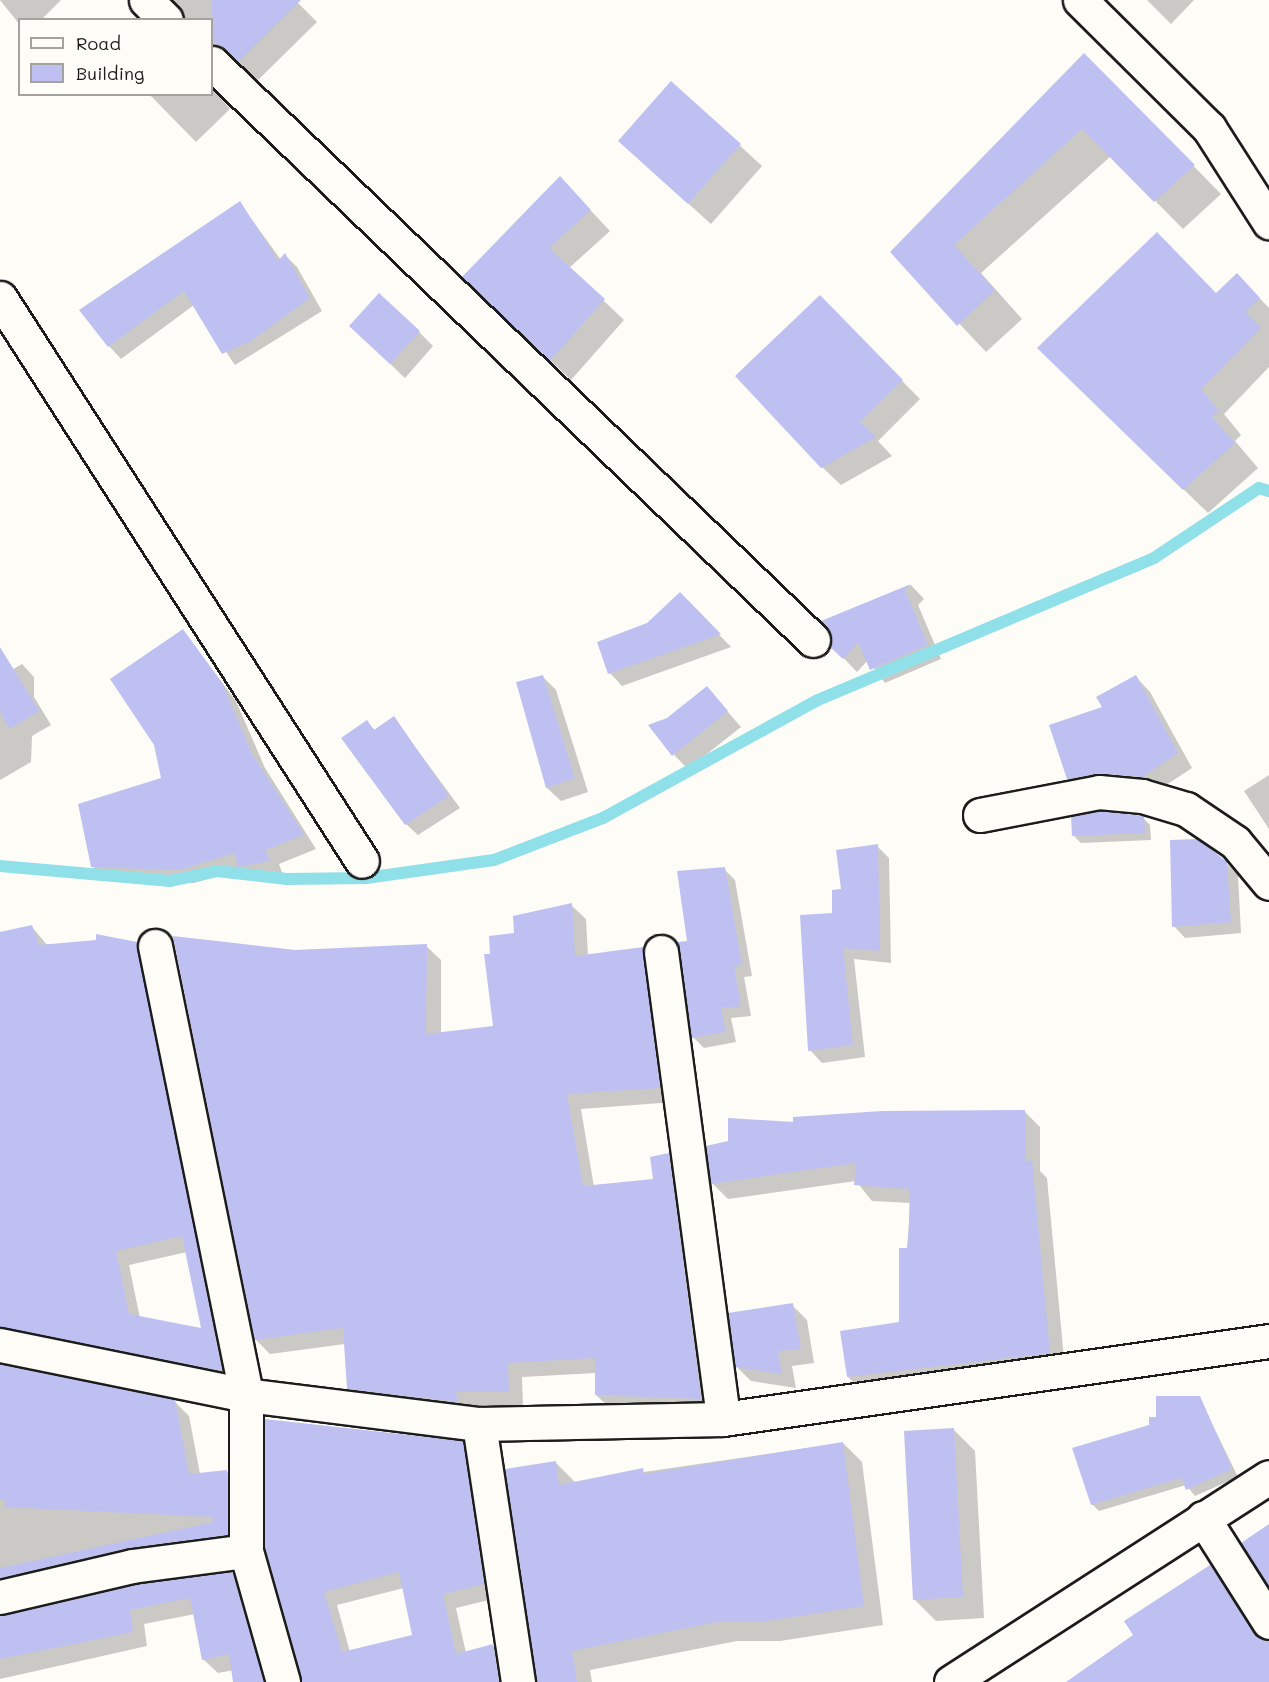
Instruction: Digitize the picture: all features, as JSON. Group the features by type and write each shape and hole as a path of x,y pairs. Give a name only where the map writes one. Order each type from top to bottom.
{"street":[{"path":"146,0 164,18"},
{"path":"1080,0 1209,128 1269,222"},
{"path":"213,64 813,640"},
{"path":"0,297 362,861"},
{"path":"980,815 1099,792 1142,796 1186,809 1235,842 1269,883"},
{"path":"155,946 246,1395 246,1551 283,1682"},
{"path":"661,952 723,1419"},
{"path":"0,1345 246,1395 479,1424 723,1419 1269,1341"},
{"path":"479,1424 518,1682"},
{"path":"952,1682 1269,1477"},
{"path":"1203,1518 1269,1622"},
{"path":"0,1597 132,1566 246,1551"}],"building":[{"path":"212,0 301,0 238,62 213,41"},
{"path":"1084,53 1195,165 1154,202 1082,129 954,245 995,290 957,326 890,252"},
{"path":"671,81 741,144 688,204 618,141"},
{"path":"560,176 591,210 549,248 605,299 550,361 462,277"},
{"path":"240,201 278,261 285,253 310,298 251,341 222,354 184,291 108,347 79,310"},
{"path":"1157,232 1216,293 1237,273 1260,298 1245,312 1261,328 1201,389 1219,411 1212,417 1235,443 1183,490 1037,348"},
{"path":"379,293 420,331 390,364 349,326"},
{"path":"820,295 903,380 860,422 876,437 821,468 735,376"},
{"path":"911,584 905,590 928,645 870,670 858,642 843,659 830,647 831,634 821,621"},
{"path":"680,592 721,634 608,674 597,642 647,623"},
{"path":"183,629 222,683 251,752 304,835 265,850 270,861 238,867 235,853 179,870 91,867 78,804 161,778 154,745 110,679"},
{"path":"0,647 39,711 9,729 0,711"},
{"path":"543,675 575,778 546,788 516,682"},
{"path":"1136,675 1178,753 1142,777 1100,773 1067,779 1049,725 1102,707 1096,697"},
{"path":"707,686 728,711 672,756 648,725 667,718"},
{"path":"394,716 449,796 405,825 341,738 367,720 374,730"},
{"path":"1100,811 1144,816 1145,833 1072,836 1071,817"},
{"path":"1198,839 1227,862 1231,922 1172,927 1170,840"},
{"path":"878,844 880,951 843,948 853,1045 808,1051 800,915 832,913 832,890 841,889 836,850"},
{"path":"725,867 742,965 734,967 741,1006 721,1008 726,1032 691,1038 677,942 687,941 677,871"},
{"path":"572,903 575,956 643,947 660,1088 567,1094 583,1186 653,1179 650,1157 669,1153 701,1399 595,1395 595,1358 508,1363 509,1392 456,1392 458,1402 347,1389 343,1328 254,1340 173,936 295,950 427,944 426,1034 493,1026 484,954 490,954 489,936 514,933 513,916"},
{"path":"32,925 39,945 96,940 96,934 137,942 222,1371 0,1327 0,932","holes":["182,1236 201,1328 129,1314 116,1251"]},
{"path":"1025,1110 1025,1161 1032,1160 1050,1353 847,1377 840,1331 899,1322 899,1248 908,1248 910,1189 854,1185 856,1163 711,1184 706,1146 728,1141 728,1118 793,1122 793,1117 882,1111"},
{"path":"793,1303 801,1349 778,1351 782,1374 735,1367 728,1313"},
{"path":"0,1364 175,1400 189,1474 227,1470 227,1535 128,1548 0,1578 0,1568 213,1522 213,1517 5,1507 6,1499 0,1499"},
{"path":"1156,1396 1200,1396 1232,1469 1186,1490 1181,1478 1091,1505 1072,1448 1149,1425 1149,1417 1156,1417"},
{"path":"265,1419 463,1441 484,1584 443,1594 456,1654 493,1644 499,1682 301,1682 265,1548","holes":["399,1572 412,1635 342,1652 324,1592"]},
{"path":"954,1428 963,1597 913,1600 904,1431"},
{"path":"843,1442 864,1606 760,1622 717,1622 572,1651 577,1682 536,1682 505,1469 556,1461 559,1485 643,1468 644,1474"},
{"path":"1269,1524 1269,1587 1241,1543"},
{"path":"1210,1565 1253,1632 1269,1641 1269,1682 1066,1682 1133,1635 1124,1621"},
{"path":"232,1572 264,1682 233,1682 229,1654 202,1660 190,1598 130,1610 133,1632 0,1659 0,1615 135,1584"}],"waterway":[{"path":"0,866 170,881 217,871 287,879 366,878 494,860 603,818 818,700 1154,558 1259,488 1269,491"}]}
